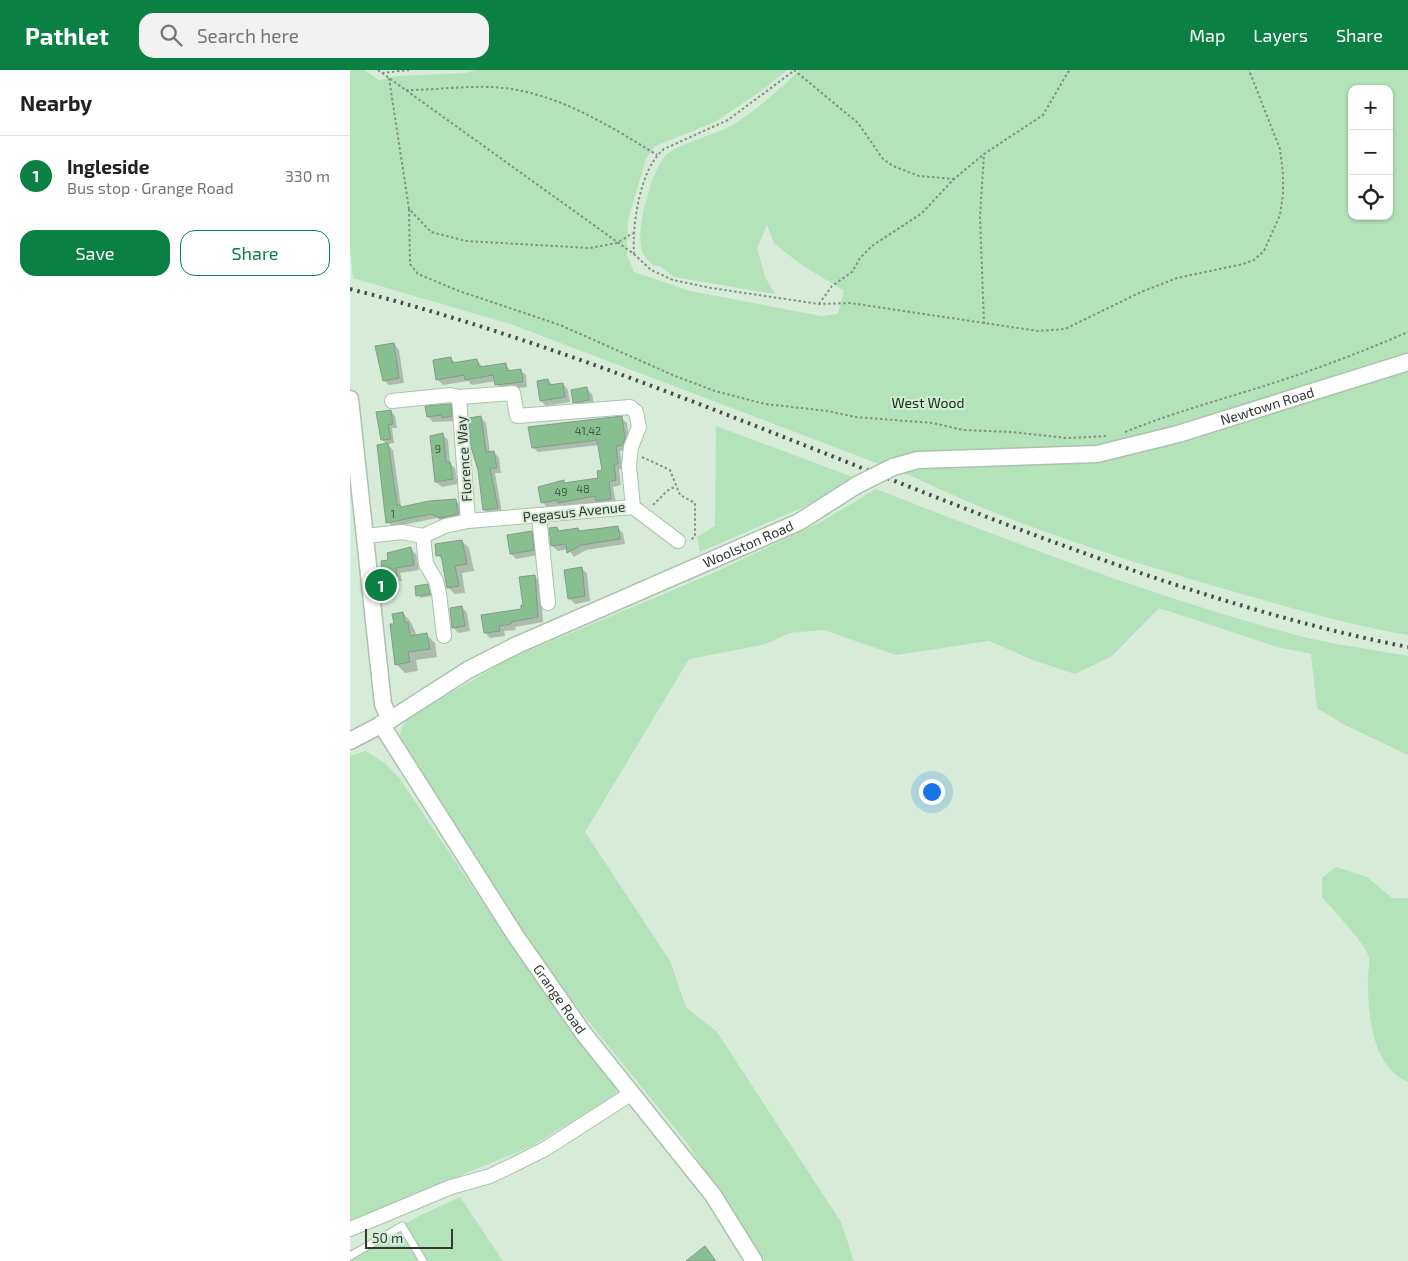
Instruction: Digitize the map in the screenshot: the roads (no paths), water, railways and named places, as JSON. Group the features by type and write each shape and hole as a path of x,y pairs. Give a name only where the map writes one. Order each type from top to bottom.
{"street":[{"name":"Newtown Road","path":"1123,440 1178,434 1408,362"},
{"name":"Pegasus Avenue","path":"392,401 451,395 459,397 513,393 517,416 630,406 636,412 639,427 628,466 633,507 468,521 445,526 423,536"},
{"name":"Florence Way","path":"459,397 468,521"},
{"name":"Grange Road","path":"350,399 386,722 515,935 584,1034 714,1195 754,1261"},
{"name":"Woolston Road","path":"350,741 386,722 468,670 517,645 799,522 857,485 893,467 918,460 1097,454 1123,440"},
{"path":"633,507 678,541"},
{"path":"539,516 548,603"},
{"path":"365,536 402,532 423,536 426,564 436,581 439,593 444,636"},
{"path":"350,1230 451,1187 490,1176 513,1166 545,1149 632,1093"}],"lane":[{"path":"350,1256 402,1226 423,1261"}],"railway":[{"path":"350,289 520,339 603,368 1016,528 1161,580 1259,611 1408,647"}],"place":[{"name":"Ingleside","path":"381,585"}],"park label":[{"name":"West Wood","path":"928,403"}]}
